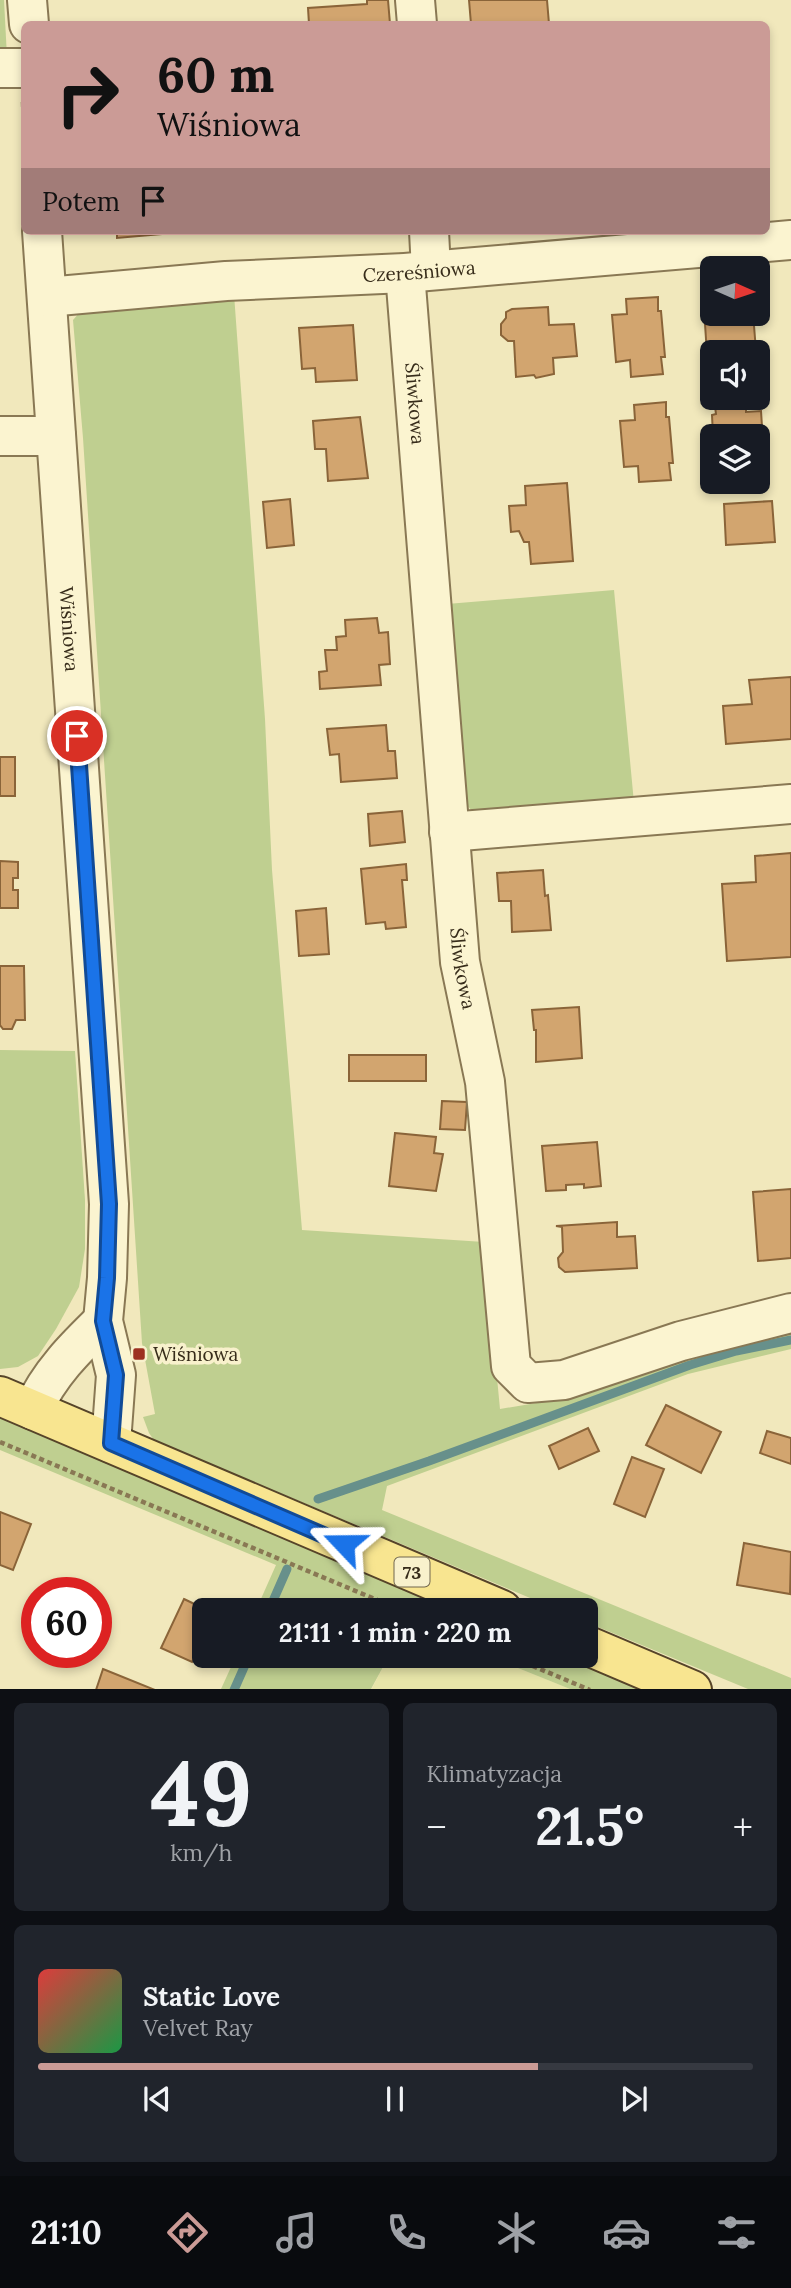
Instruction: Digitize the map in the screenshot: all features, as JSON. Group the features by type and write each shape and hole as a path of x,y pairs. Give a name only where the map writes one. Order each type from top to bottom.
{"main road":[{"name":"73","path":"17,1403 474,1598"},
{"path":"598,1650 692,1689"}],"street":[{"path":"27,0 29,21"},
{"path":"415,0 417,21"},
{"path":"0,68 21,68"},
{"name":"Wiśniowa","path":"42,235 109,1204 103,1321 116,1375 111,1443"},
{"name":"Śliwkowa","path":"428,235 418,271 449,832 460,962 485,1082 511,1366 528,1384 564,1380 681,1341 791,1313"},
{"name":"Czereśniowa","path":"47,298 226,281 418,271 791,240"},
{"path":"0,436 56,436"},
{"path":"449,832 791,804"},
{"path":"17,1403 39,1397 71,1352 103,1321"}],"path":[{"path":"0,1442 372,1598"},
{"path":"538,1668 590,1689"}],"shaded area":[{"path":"383,1668 518,1668 570,1689 372,1689"}],"green space":[{"path":"0,0 4,0 7,57 0,57"},
{"path":"234,294 265,719 272,870 302,1230 484,1242 500,1409 542,1402 658,1364 791,1329 791,1349 688,1374 387,1486 382,1510 596,1598 530,1598 287,1496 160,1449 149,1433 143,1417 155,1414 142,1343 73,320 80,312"},
{"path":"614,590 634,803 478,817 461,799 447,604"},
{"path":"0,1050 75,1051 85,1200 85,1249 79,1287 38,1356 18,1367 0,1369"},
{"path":"0,1417 430,1598 261,1598 276,1565 0,1450"},
{"path":"598,1599 791,1678 791,1689 748,1689 598,1627"},
{"path":"231,1668 382,1668 371,1689 221,1689"},
{"path":"518,1668 594,1668 647,1689 570,1689"}],"building":[{"path":"367,0 388,0 390,21 309,21 308,8 367,4"},
{"path":"469,0 547,0 549,21 471,21"},
{"path":"117,235 150,235 117,238"},
{"path":"658,297 665,357 661,357 663,374 631,377 630,360 616,362 612,315 627,314 626,299"},
{"path":"548,307 549,325 574,324 577,356 553,358 554,374 536,378 534,375 516,377 514,341 508,341 501,335 501,324 506,318 506,312 512,309"},
{"path":"353,325 357,380 316,382 315,368 302,369 299,328"},
{"path":"705,326 754,326 755,340 706,340"},
{"path":"666,402 673,463 669,463 671,480 639,482 638,466 624,467 620,421 635,420 634,405"},
{"path":"715,410 761,411 762,424 712,424 712,415 716,414"},
{"path":"360,417 368,478 328,481 326,449 315,449 313,421"},
{"path":"567,483 573,561 531,564 529,542 524,542 519,531 511,532 509,506 526,505 525,486"},
{"path":"290,499 294,545 267,548 263,502"},
{"path":"772,501 775,542 726,545 724,504"},
{"path":"377,618 379,633 388,632 390,664 379,665 381,685 320,689 319,672 327,671 325,650 337,650 336,637 346,636 345,620"},
{"path":"791,677 791,739 726,744 723,706 752,704 749,680"},
{"path":"386,725 388,751 395,751 397,778 341,782 339,754 330,755 327,729"},
{"path":"0,757 15,757 15,796 0,796"},
{"path":"402,811 405,842 370,846 368,814"},
{"path":"791,853 791,957 727,961 722,884 756,882 755,856"},
{"path":"0,861 18,862 18,878 13,878 13,890 18,890 18,908 0,908"},
{"path":"406,864 407,880 402,880 406,927 386,929 385,922 366,924 361,869"},
{"path":"543,870 551,930 512,932 511,901 499,901 497,873"},
{"path":"326,908 329,954 299,956 296,911"},
{"path":"0,966 24,966 25,1020 16,1020 12,1029 3,1029 0,1025"},
{"path":"579,1007 582,1058 536,1062 536,1030 532,1010"},
{"path":"349,1055 426,1055 426,1081 349,1081"},
{"path":"442,1101 467,1102 465,1130 440,1129"},
{"path":"395,1133 436,1137 434,1153 443,1154 436,1191 389,1186"},
{"path":"597,1142 601,1186 584,1188 584,1184 566,1185 566,1190 546,1191 542,1146"},
{"path":"791,1189 791,1258 758,1261 753,1192"},
{"path":"617,1222 617,1237 635,1236 637,1268 565,1272 559,1267 558,1258 563,1252 562,1227 556,1226"},
{"path":"666,1405 721,1432 701,1473 646,1445"},
{"path":"588,1428 599,1451 559,1469 549,1446"},
{"path":"767,1431 791,1438 791,1464 760,1453"},
{"path":"632,1457 664,1469 645,1517 614,1504"},
{"path":"0,1512 31,1524 13,1570 0,1565"},
{"path":"744,1543 791,1552 790,1594 737,1585"},
{"path":"184,1599 192,1603 192,1662 161,1648"},
{"path":"103,1669 153,1689 96,1689"}],"waterway":[{"path":"318,1499 690,1365 736,1351 791,1340"},
{"path":"274,1598 287,1569"},
{"path":"234,1689 244,1668"}],"place":[{"name":"Wiśniowa","path":"139,1354"}],"route":[{"path":"77,736 109,1204 103,1321 116,1375 111,1443 344,1544"}]}
